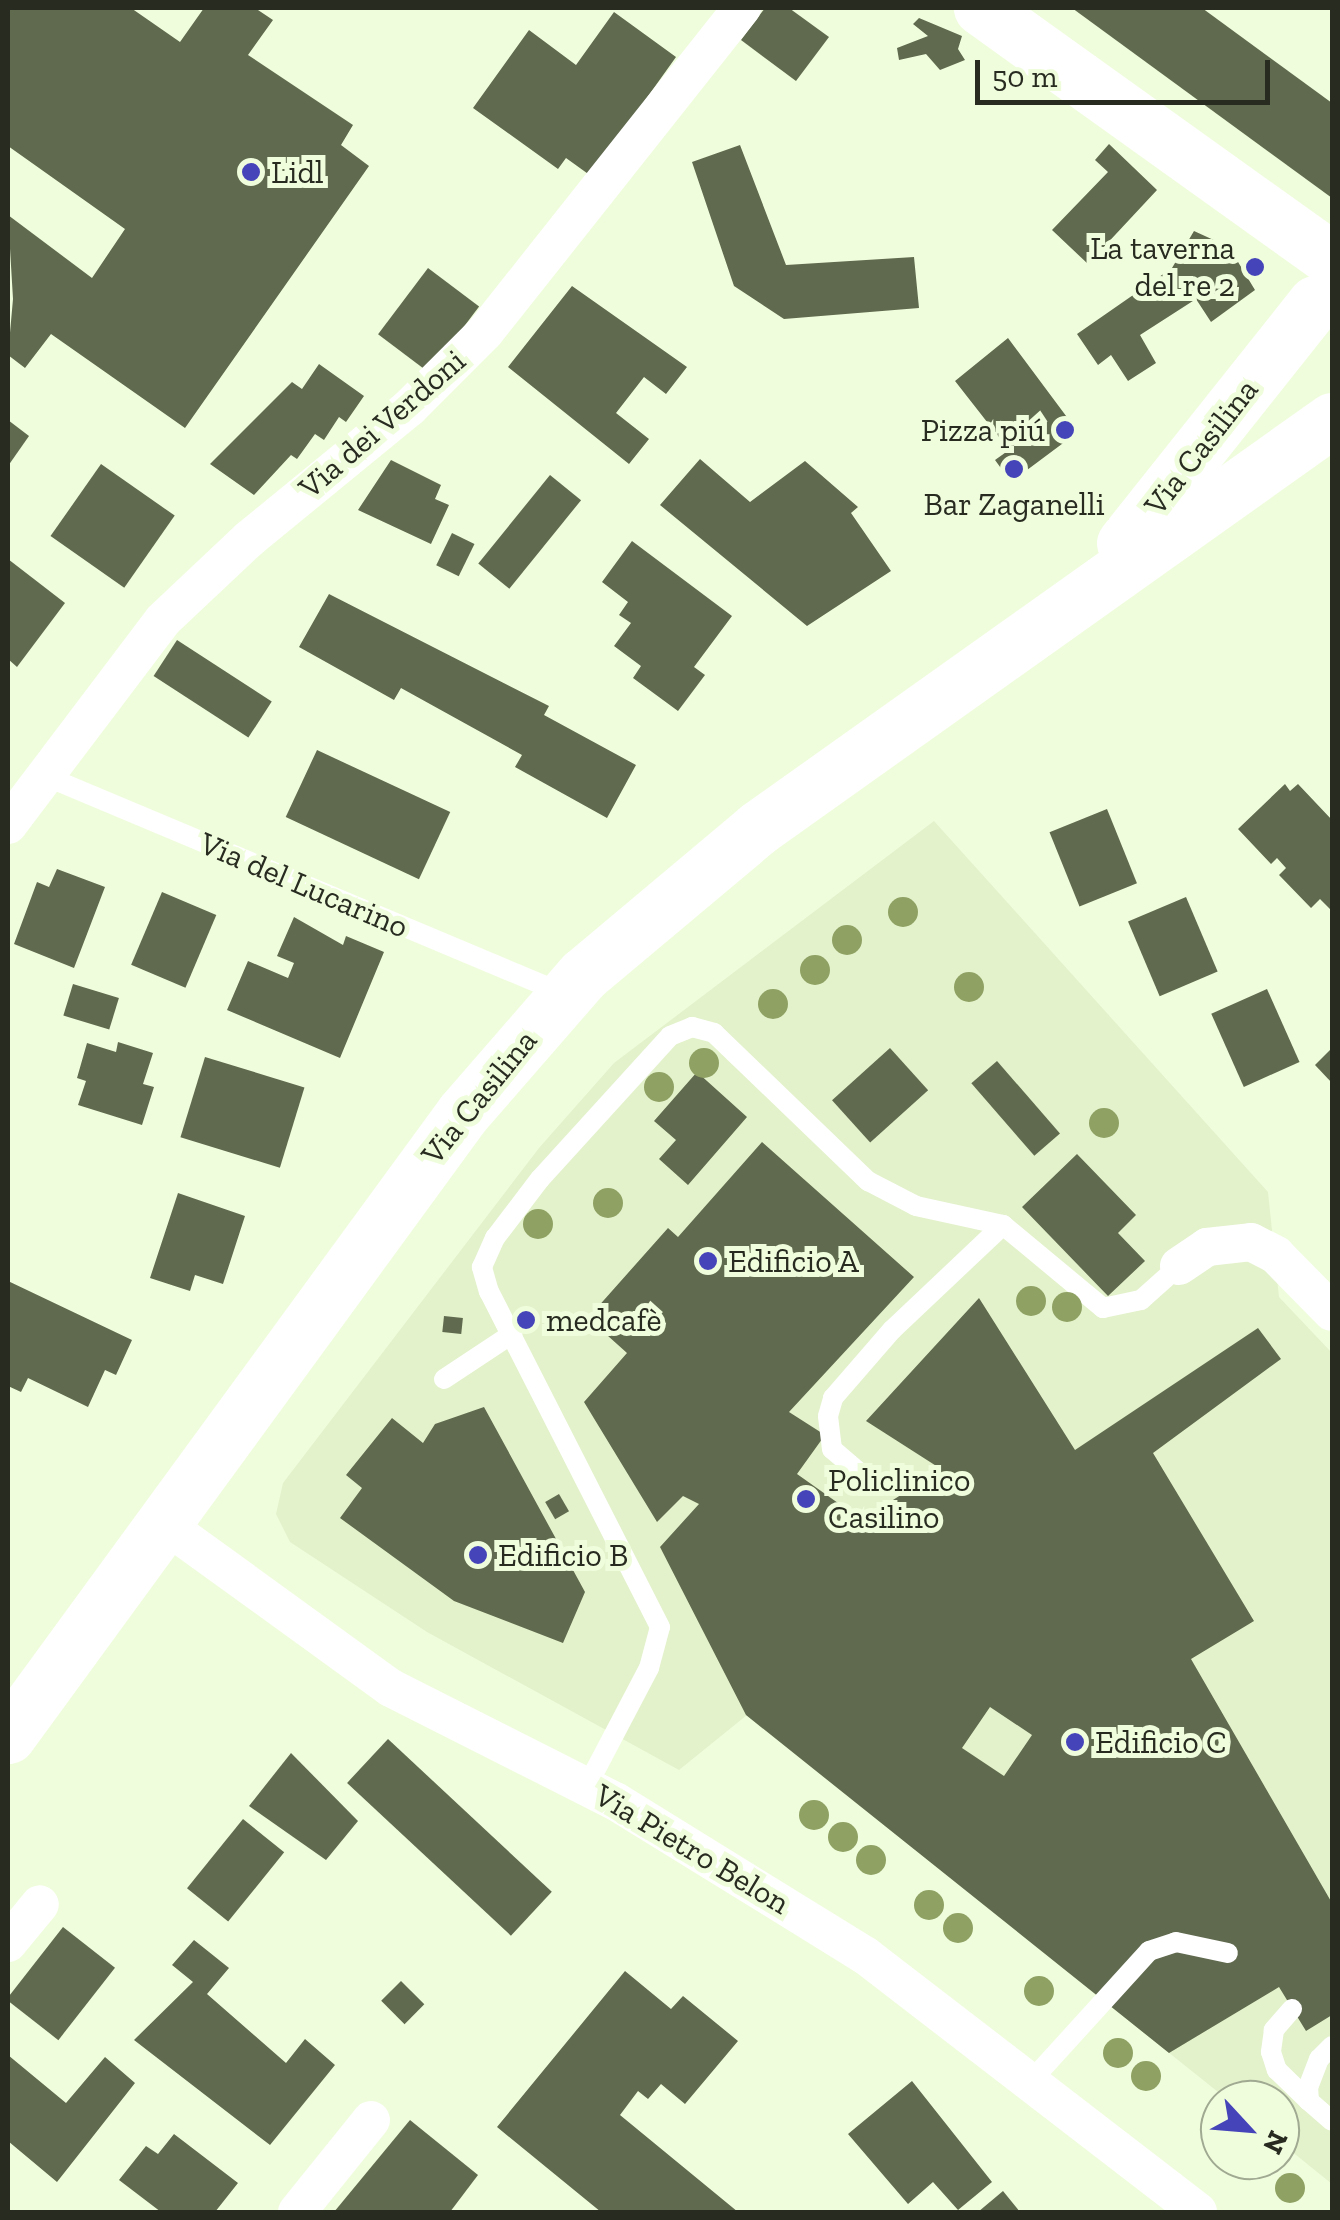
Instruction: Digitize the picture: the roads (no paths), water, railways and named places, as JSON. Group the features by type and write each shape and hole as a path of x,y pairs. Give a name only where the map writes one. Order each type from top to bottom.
{"main road":[{"path":"982,8 1264,211 1327,302"},
{"name":"Via Casilina","path":"1086,591 1327,302"},
{"name":"Via Casilina","path":"8,1736 462,1113 564,994 696,874 1086,591 1332,420"}],"street":[{"name":"Via dei Verdoni","path":"8,825 163,620 250,538 409,408 485,332 742,8"},
{"path":"1179,1266 1207,1247 1251,1242 1276,1255 1332,1312"},
{"name":"Via Pietro Belon","path":"163,1524 391,1688 587,1786 866,1956 1198,2212"},
{"path":"8,1943 40,1904"},
{"path":"297,2212 371,2120"}],"lane":[{"name":"Via del Lucarino","path":"43,776 564,994"},
{"path":"587,1786 649,1668 660,1627 484,1278 491,1244 595,1112 684,1028 706,1029 730,1044 868,1181 904,1201 1003,1225 1104,1308 1140,1300 1179,1266"},
{"path":"868,1480 832,1449 828,1416 834,1398 892,1330 1003,1225"},
{"path":"444,1379 512,1334"},
{"path":"1030,2082 1149,1951 1176,1942 1228,1954"},
{"path":"1292,2009 1274,2030 1271,2052 1277,2070 1332,2121"},
{"path":"1309,2101 1310,2076 1332,2046"}],"place":[{"name":"Lidl","path":"251,172"},
{"name":"La taverna del re 2","path":"1255,267"},
{"name":"Pizza piú","path":"1065,430"},
{"name":"Bar Zaganelli","path":"1014,469"},
{"name":"Edificio A","path":"708,1261"},
{"name":"medcafè","path":"526,1320"},
{"name":"Policlinico Casilino","path":"806,1499"},
{"name":"Edificio B","path":"478,1555"},
{"name":"Edificio C","path":"1075,1742"}]}
